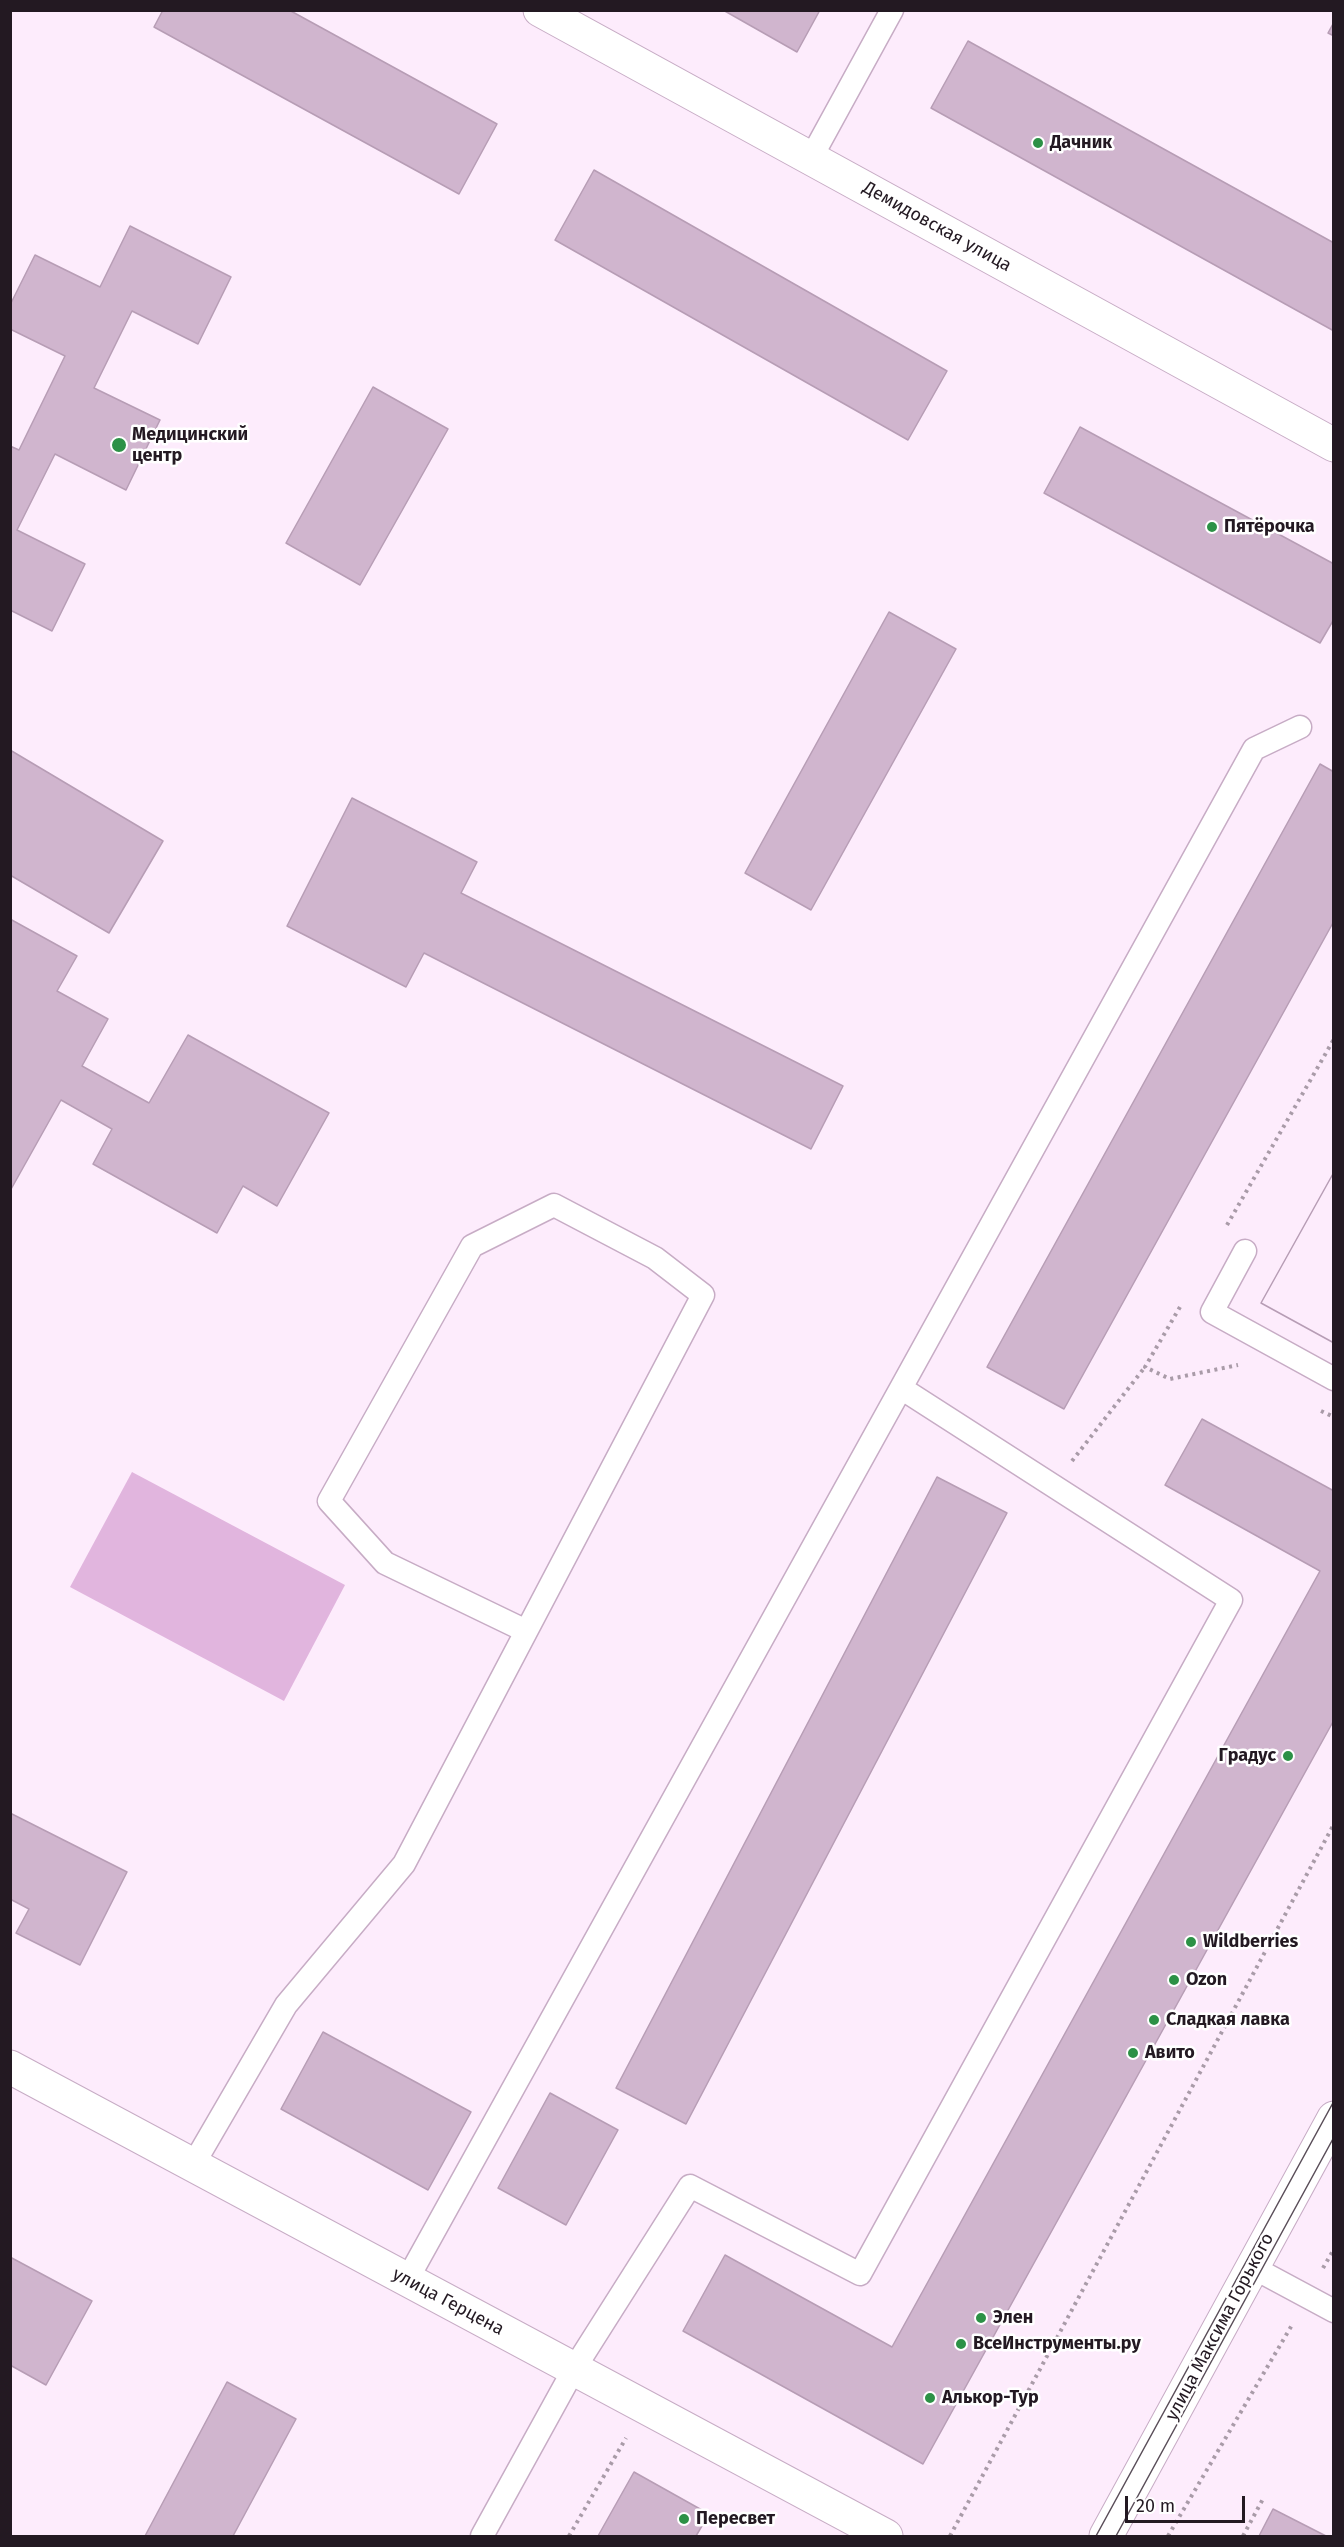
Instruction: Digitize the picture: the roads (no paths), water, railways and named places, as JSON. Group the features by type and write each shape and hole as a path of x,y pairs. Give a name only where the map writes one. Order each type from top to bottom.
{"street":[{"name":"Демидовская улица","path":"540,10 1334,445"},
{"name":"улица Герцена","path":"10,2067 886,2536"},
{"name":"улица Максима Горького","path":"1106,2536 1334,2118"}],"lane":[{"path":"811,158 892,10"},
{"path":"407,2280 1254,749 1300,727"},
{"path":"193,2165 286,2005 404,1864 703,1295 656,1258 554,1205 472,1246 329,1501 385,1563 526,1631"},
{"path":"1245,1251 1212,1312 1334,1379"},
{"path":"482,2536 574,2369 690,2186 860,2274 1231,1600 901,1388"},
{"path":"1252,2267 1334,2310"}],"tram line":[{"path":"1096,2536 1334,2101"},
{"path":"1116,2536 1334,2137"}],"place":[{"name":"Дачник","path":"1038,143"},
{"name":"Медицинский центр","path":"119,445"},
{"name":"Пятёрочка","path":"1212,527"},
{"name":"Градус","path":"1288,1756"},
{"name":"Wildberries","path":"1191,1942"},
{"name":"Ozon","path":"1174,1980"},
{"name":"Сладкая лавка","path":"1154,2020"},
{"name":"Авито","path":"1133,2053"},
{"name":"Элен","path":"981,2318"},
{"name":"ВсеИнструменты.ру","path":"961,2344"},
{"name":"Алькор-Тур","path":"930,2398"},
{"name":"Пересвет","path":"684,2519"}]}
